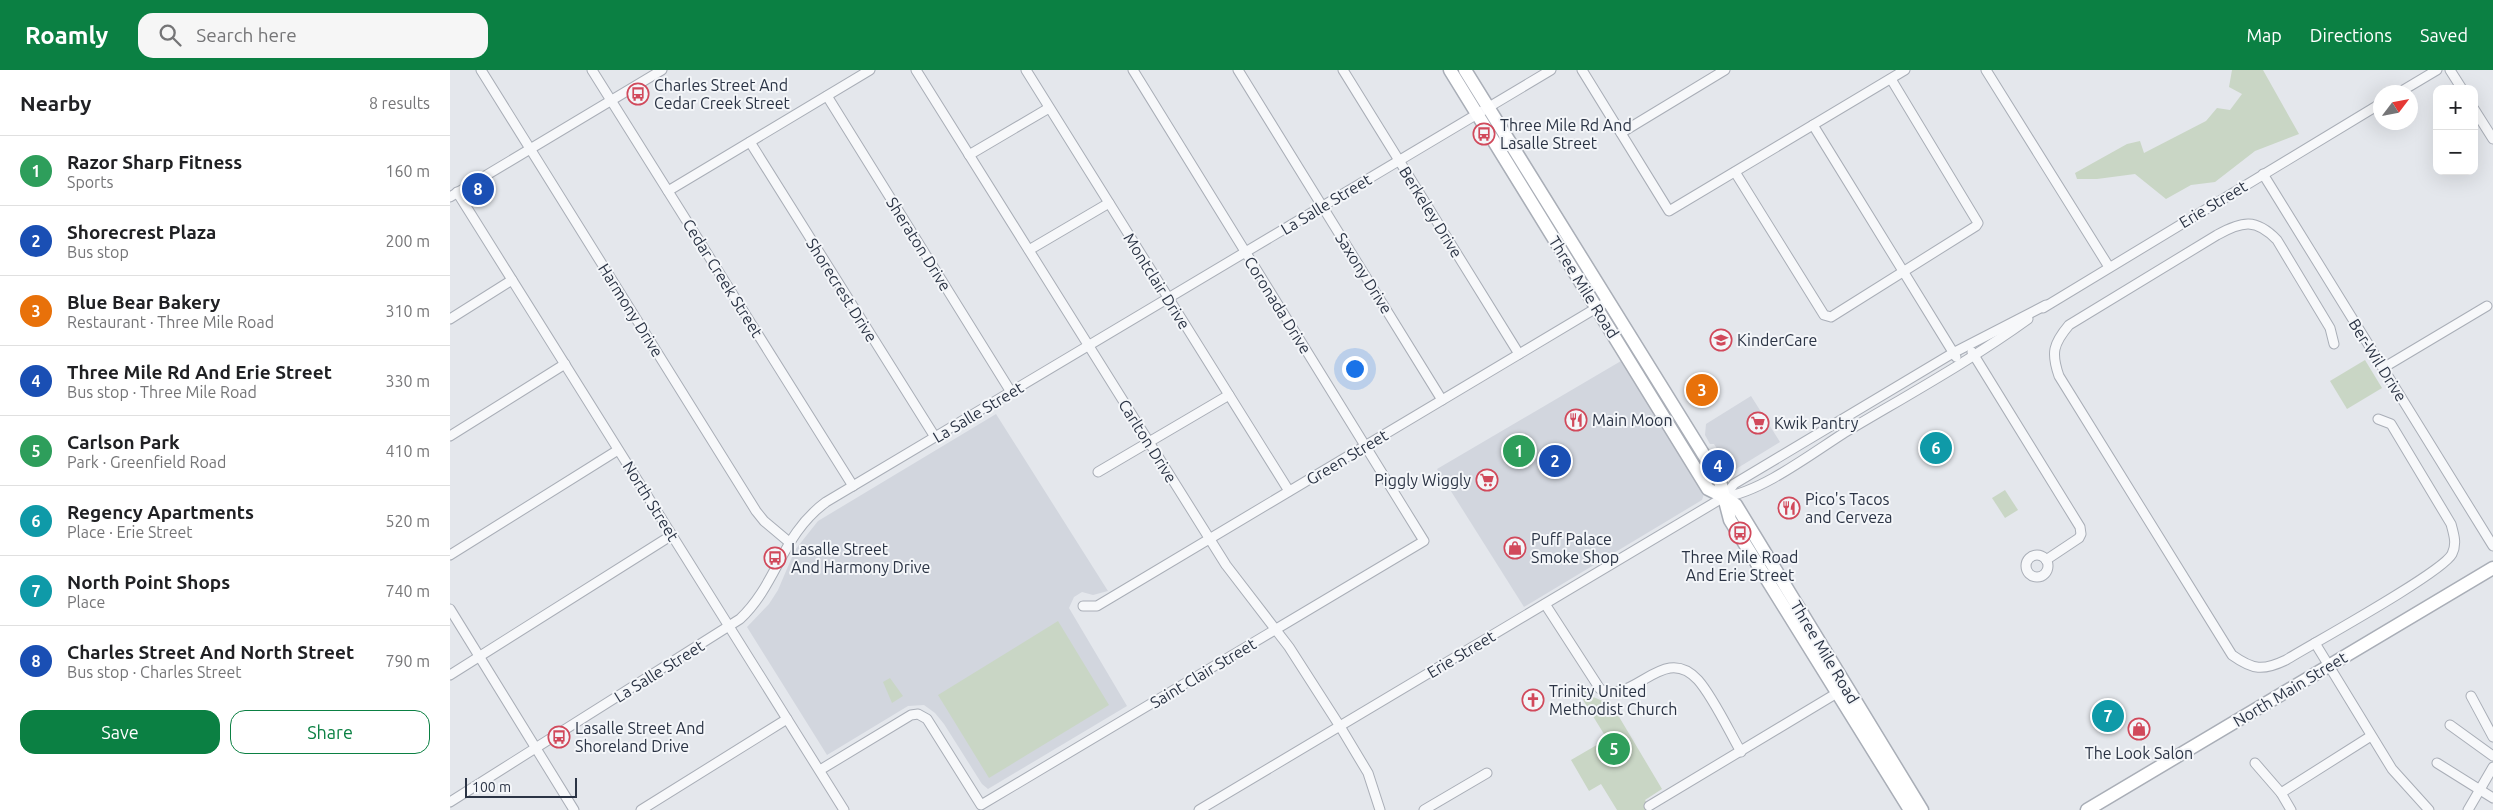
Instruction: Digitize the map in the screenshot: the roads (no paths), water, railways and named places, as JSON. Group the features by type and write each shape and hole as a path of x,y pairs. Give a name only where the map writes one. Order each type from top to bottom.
{"street":[{"name":"Harmony Drive","path":"481,70 756,511 789,542"},
{"name":"Cedar Creek Street","path":"592,70 853,486"},
{"path":"453,192 530,149 662,70"},
{"path":"668,191 870,70"},
{"name":"Carlton Drive","path":"916,70 1209,539 1238,583 1301,665 1368,773 1380,810"},
{"name":"Montclair Drive","path":"1026,70 1289,491"},
{"name":"Coronada Drive","path":"1133,70 1424,541"},
{"name":"Saxony Drive","path":"1238,70 1442,400"},
{"name":"Berkeley Drive","path":"1343,70 1519,354"},
{"name":"Three Mile Road","path":"1450,70 1482,110 1603,304 1720,482 1724,497 1736,505 1910,810"},
{"name":"Three Mile Road","path":"1465,70 1482,110"},
{"name":"La Salle Street","path":"450,802 730,627 756,602 789,542 801,525 816,510 853,486 1551,70"},
{"path":"1582,70 1669,211 1905,70"},
{"path":"1621,133 1725,70"},
{"path":"1986,70 2109,267"},
{"path":"2412,85 2437,70"},
{"path":"2450,70 2459,85"},
{"path":"1735,172 1824,315 1831,317 1976,226 1978,219 1891,78"},
{"name":"Sheraton Drive","path":"826,96 1012,392"},
{"path":"969,155 1049,108"},
{"name":"Erie Street","path":"1724,497 1742,495 1800,461 1974,356 2046,305 2373,108"},
{"path":"2478,115 2493,139"},
{"path":"1813,125 1960,364"},
{"name":"Shorecrest Drive","path":"750,142 935,438"},
{"name":"Ber-Wil Drive","path":"2263,174 2493,546"},
{"name":"North Street","path":"453,192 512,280 842,807"},
{"path":"1029,250 1109,203"},
{"path":"2334,344 2330,328 2277,240 2267,229 2249,223 2233,226 2216,235 2069,325 2055,345 2054,360 2059,376 2232,655 2258,668 2270,667 2315,643 2422,579 2452,555 2455,540 2451,524 2391,424 2378,419"},
{"path":"450,319 512,280"},
{"name":"Green Street","path":"1083,606 1097,606 1603,304"},
{"name":"Erie Street","path":"1199,810 1724,497 1734,484 1846,416 1967,345 2046,305"},
{"path":"2383,368 2487,306"},
{"path":"1967,345 2080,527 2081,534 2079,538 2046,560"},
{"path":"450,436 565,364"},
{"path":"1098,472 1229,395"},
{"path":"1846,416 1853,428"},
{"path":"1792,449 1800,461"},
{"path":"450,555 618,450"},
{"path":"450,675 672,535"},
{"name":"Saint Clair Street","path":"820,770 911,715 918,714 927,719 981,805 1424,541"},
{"name":"North Main Street","path":"2088,810 2493,568"},
{"path":"1545,604 1600,689 1606,692 1618,692 1662,669 1671,668 1686,671 1702,685 1741,752"},
{"path":"450,609 574,810"},
{"path":"2315,643 2370,736 2392,769 2429,810"},
{"path":"1649,806 1842,690"},
{"name":"Three Mile Road","path":"1842,690 1922,810"},
{"path":"2471,696 2493,737"},
{"path":"641,810 787,719"},
{"path":"2450,725 2493,756"},
{"path":"2281,793 2370,736"},
{"path":"2255,763 2281,793 2291,810"},
{"path":"2437,763 2493,798"},
{"path":"2468,810 2493,768"},
{"path":"1424,810 1487,773"},
{"path":"832,810 842,807"}],"place":[{"name":"Charles Street And Cedar Creek Street","path":"638,94"},
{"name":"Three Mile Rd And Lasalle Street","path":"1484,134"},
{"name":"Charles Street And North Street","path":"478,189"},
{"name":"KinderCare","path":"1721,340"},
{"name":"Blue Bear Bakery","path":"1702,390"},
{"name":"Main Moon","path":"1576,420"},
{"name":"Kwik Pantry","path":"1758,423"},
{"name":"Regency Apartments","path":"1936,448"},
{"name":"Razor Sharp Fitness","path":"1519,451"},
{"name":"Shorecrest Plaza","path":"1555,461"},
{"name":"Three Mile Rd And Erie Street","path":"1718,466"},
{"name":"Piggly Wiggly","path":"1487,480"},
{"name":"Pico's Tacos and Cerveza","path":"1789,508"},
{"name":"Three Mile Road And Erie Street","path":"1740,533"},
{"name":"Puff Palace Smoke Shop","path":"1515,548"},
{"name":"Lasalle Street And Harmony Drive","path":"775,558"},
{"name":"Trinity United Methodist Church","path":"1533,700"},
{"name":"North Point Shops","path":"2108,716"},
{"name":"The Look Salon","path":"2139,729"},
{"name":"Lasalle Street And Shoreland Drive","path":"559,737"},
{"name":"Carlson Park","path":"1614,749"}]}
